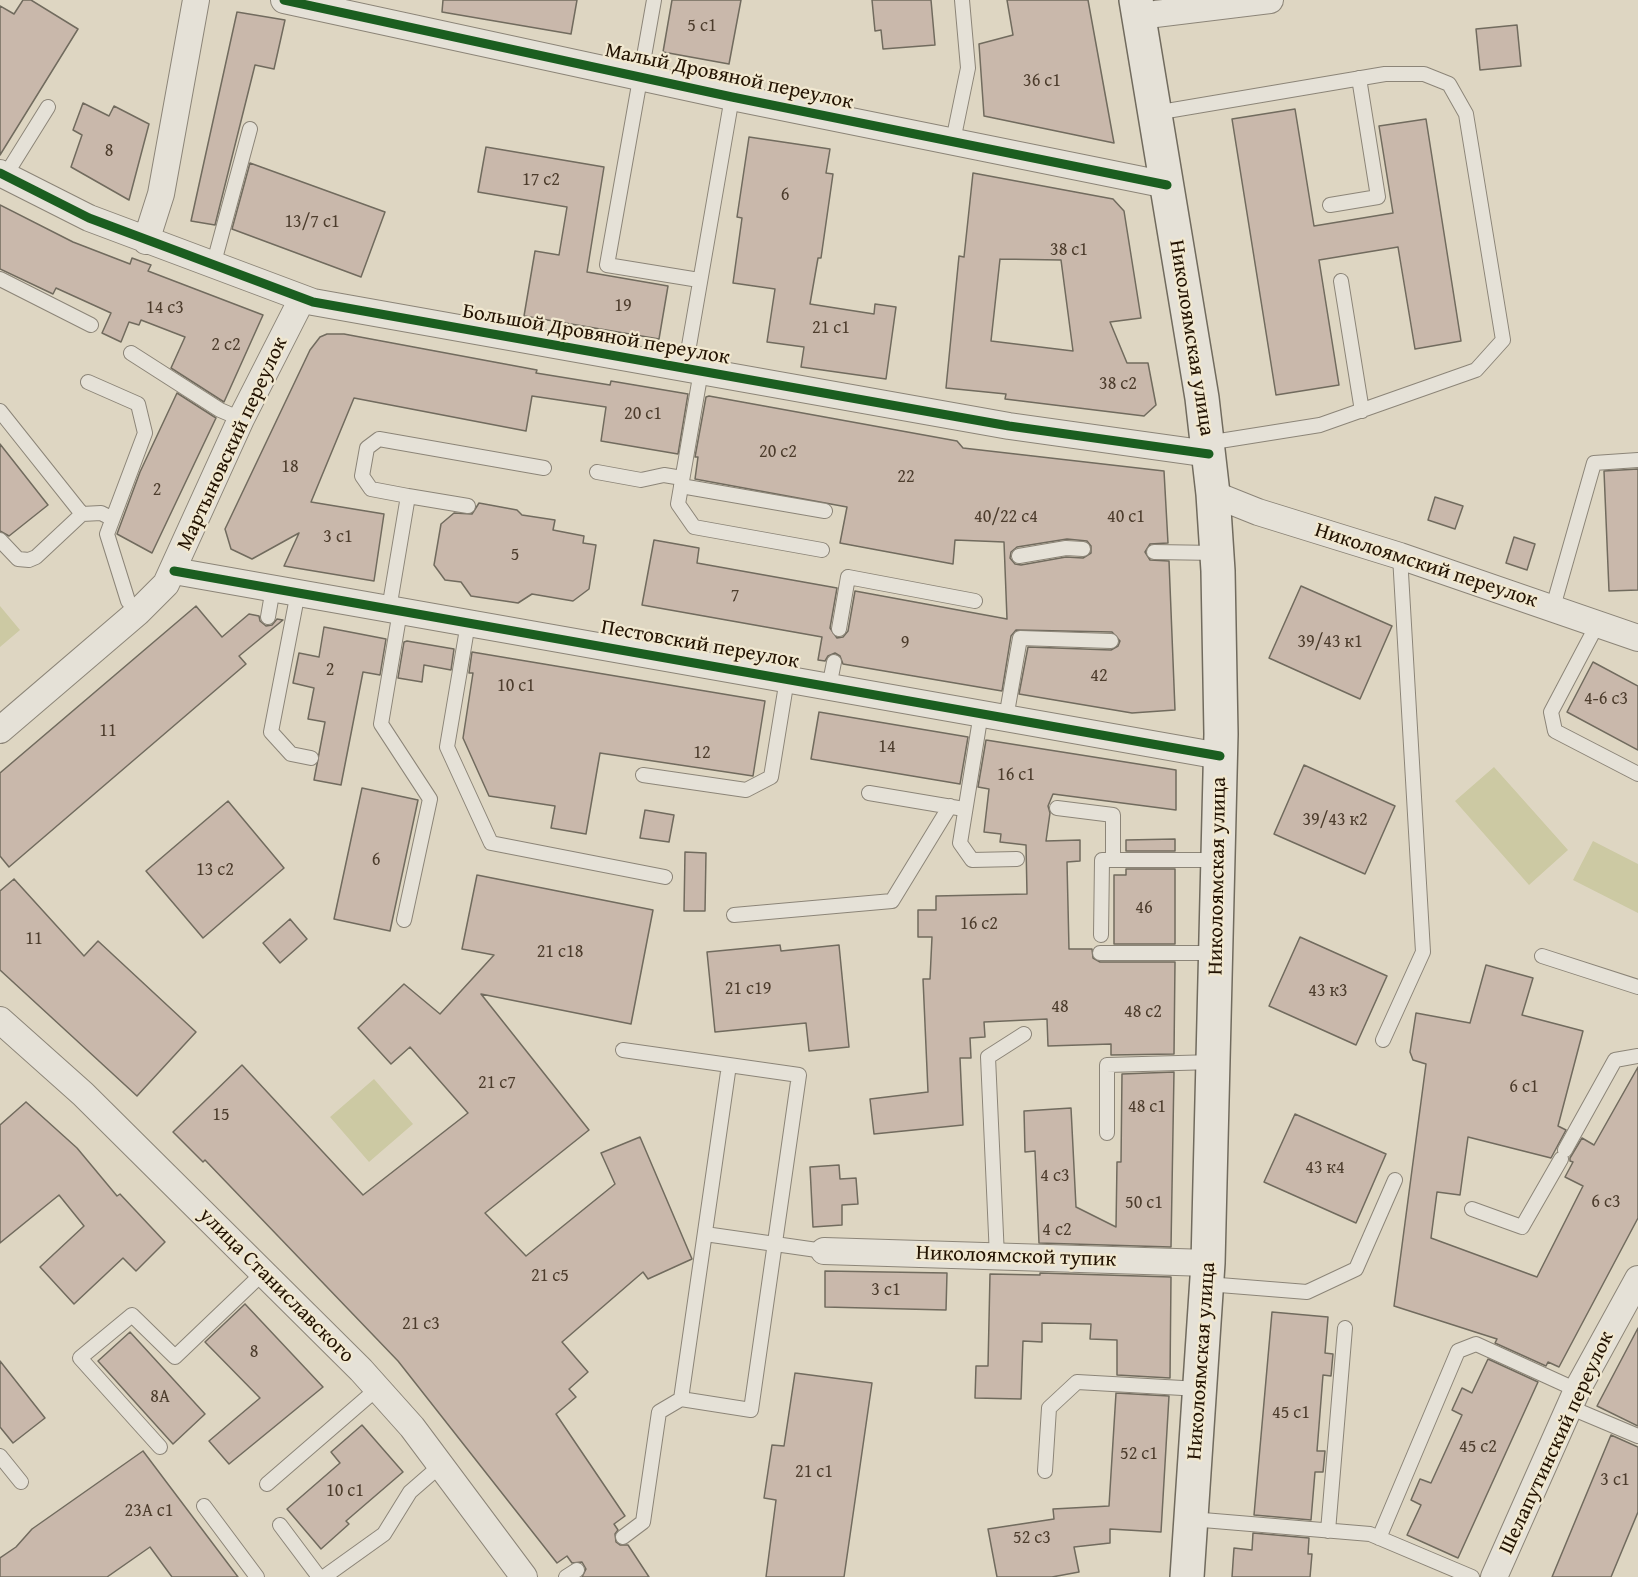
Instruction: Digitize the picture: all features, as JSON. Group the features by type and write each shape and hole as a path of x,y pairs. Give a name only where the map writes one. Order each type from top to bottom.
{"main road":[{"name":"Николоямская улица","path":"1138,8 1208,448 1217,553 1220,756 1208,1274 1187,1577"}],"street":[{"path":"146,241 160,194 196,0"},
{"name":"Малый Дровяной переулок","path":"284,0 732,97 1167,184"},
{"path":"1138,8 1270,0"},
{"name":"Большой Дровяной переулок","path":"3,174 89,218 303,299 1009,426 1208,448"},
{"name":"Мартыновский переулок","path":"0,730 161,592 174,571 241,419 303,299"},
{"name":"Николоямский переулок","path":"1213,494 1258,512 1400,556 1638,638"},
{"name":"Пестовский переулок","path":"174,571 787,679 831,674 981,713 1220,756"},
{"name":"улица Станиславского","path":"0,1020 83,1094 378,1388 441,1464 524,1577"},
{"name":"Николоямской тупик","path":"824,1251 997,1257 1208,1274"},
{"name":"Шелапутинский переулок","path":"1494,1577 1573,1399 1638,1279"}],"lane":[{"path":"654,0 607,265 699,280"},
{"path":"953,141 968,68 962,0"},
{"path":"1155,112 1385,74 1424,74 1449,84 1466,114 1503,340 1476,370 1320,425 1208,448"},
{"path":"1330,205 1378,197 1359,78"},
{"path":"732,97 699,280 693,370 678,504 694,527 822,550"},
{"path":"3,174 48,107"},
{"path":"213,266 250,129"},
{"path":"0,279 91,325"},
{"path":"1341,281 1362,411"},
{"path":"131,353 220,410 241,419"},
{"path":"88,382 138,404 145,433 111,518 107,534 128,601 138,612"},
{"path":"0,411 82,514"},
{"path":"468,506 371,489 362,476 367,448 380,439 544,468"},
{"path":"1552,607 1594,463 1638,460"},
{"path":"597,472 641,480 664,476 681,482 825,512"},
{"path":"404,920 430,799 381,724 408,496"},
{"path":"0,540 18,559 29,560 36,557 82,514 101,513 111,518"},
{"path":"1019,556 1066,548 1083,549"},
{"path":"1154,552 1217,553"},
{"path":"1383,1040 1423,952 1400,556"},
{"path":"839,629 848,577 975,601"},
{"path":"268,617 286,590"},
{"path":"286,590 271,732 291,754 311,758"},
{"path":"468,623 447,747 491,843 665,878"},
{"path":"1598,623 1551,712 1555,730 1638,774"},
{"path":"1006,718 1020,638 1111,641"},
{"path":"643,776 746,790 771,777 787,679"},
{"path":"981,713 960,843 972,860 1017,859"},
{"path":"869,793 966,809"},
{"path":"734,915 892,901 950,806"},
{"path":"1058,808 1113,815 1113,860"},
{"path":"1101,935 1102,860 1217,860"},
{"path":"1100,953 1216,953"},
{"path":"1542,956 1638,987"},
{"path":"997,1257 988,1057 1024,1034"},
{"path":"622,1537 643,1522 659,1412 681,1400 752,1410 799,1075 623,1050"},
{"path":"1472,1209 1522,1227 1615,1060 1638,1056"},
{"path":"1107,1133 1107,1065 1214,1062"},
{"path":"681,1400 729,1065"},
{"path":"1208,1274 1307,1292 1356,1269 1395,1180"},
{"path":"705,1234 824,1251"},
{"path":"160,1447 80,1358 132,1315 175,1357 263,1273"},
{"path":"1328,1531 1345,1328"},
{"path":"1380,1538 1458,1351 1476,1344 1638,1436"},
{"path":"1045,1471 1049,1408 1077,1382 1200,1389"},
{"path":"267,1484 378,1388"},
{"path":"0,1456 21,1482"},
{"path":"280,1525 321,1577 384,1534 410,1492 441,1464"},
{"path":"204,1506 258,1577"},
{"path":"1191,1519 1370,1534 1472,1577"}],"shaded area":[{"path":"0,606 20,630 0,647"},
{"path":"1494,767 1568,850 1529,885 1455,801"},
{"path":"1593,841 1638,864 1638,913 1573,880"},
{"path":"374,1079 413,1124 369,1162 330,1117"}],"building":[{"path":"23,0 31,0 78,29 0,155 0,6 14,14"},
{"path":"443,0 577,0 571,34 442,12"},
{"path":"672,0 741,0 729,64 663,52"},
{"path":"872,0 931,0 935,45 883,49 881,30 875,31"},
{"path":"1007,0 1088,0 1114,143 984,116 979,44 1013,35"},
{"path":"237,12 285,20 274,69 255,65 215,225 191,221"},
{"path":"1517,25 1521,66 1480,70 1476,29"},
{"path":"83,103 109,116 114,106 149,124 129,200 71,167 82,135 73,130"},
{"path":"1295,109 1314,226 1393,213 1379,126 1426,119 1461,341 1415,349 1398,247 1319,260 1339,385 1276,395 1232,119"},
{"path":"749,137 830,149 826,173 833,174 821,258 818,258 810,304 874,314 875,304 896,307 886,379 801,367 804,347 767,342 775,289 733,283 742,218 737,217"},
{"path":"486,147 604,167 587,272 668,286 659,339 524,316 535,251 559,255 567,207 478,192"},
{"path":"250,163 385,212 361,277 232,229"},
{"path":"973,173 1113,199 1124,211 1141,318 1110,322 1127,363 1148,363 1156,405 1144,416 1005,399 1006,394 946,388 959,256 964,257","holes":["1000,259 1061,260 1073,351 991,341"]},
{"path":"0,205 73,242 130,264 132,258 151,265 148,271 263,315 224,402 171,368 185,337 141,320 139,325 129,322 121,342 102,333 111,313 56,288 53,294 0,269"},
{"path":"327,334 344,334 537,370 536,373 610,385 611,381 688,394 678,454 601,441 606,407 532,396 526,431 354,398 311,502 384,514 374,581 284,566 299,533 252,559 231,549 225,529 310,350 320,337"},
{"path":"177,393 216,418 152,553 117,534 140,472"},
{"path":"706,397 957,441 963,448 1164,471 1168,543 1150,544 1145,552 1150,560 1169,561 1175,710 1132,713 1019,694 1028,647 1111,650 1118,646 1120,641 1112,632 1016,630 1011,636 1002,691 843,664 840,656 835,653 828,656 825,661 818,660 822,637 642,605 654,540 699,548 697,563 837,588 830,628 837,638 843,637 848,631 855,591 1007,619 1004,542 955,540 953,564 840,543 847,507 695,479 698,457 695,457","holes":["1067,539 1087,541 1091,546 1091,553 1083,558 1066,557 1021,565 1015,564 1010,558 1011,552 1017,547"]},
{"path":"0,444 48,505 9,536 0,531"},
{"path":"1638,469 1638,590 1609,591 1604,471"},
{"path":"1435,497 1463,506 1455,529 1428,520"},
{"path":"479,503 517,510 522,515 555,520 553,530 584,536 583,543 596,545 589,589 573,601 532,594 518,603 471,596 461,582 445,580 434,565 441,524 454,513 472,514"},
{"path":"1514,537 1535,544 1527,570 1506,563"},
{"path":"1301,586 1392,626 1360,699 1269,658"},
{"path":"196,606 222,637 249,614 259,616 260,621 266,626 272,625 277,619 283,620 239,656 246,664 9,867 0,856 0,773"},
{"path":"324,627 386,639 380,675 363,672 341,785 314,780 325,722 308,719 314,688 293,683 299,653 319,657"},
{"path":"404,642 454,649 451,670 424,665 422,682 398,678"},
{"path":"472,652 765,701 753,776 600,753 586,834 551,828 555,806 489,796 463,738 473,673 469,673"},
{"path":"1593,662 1638,686 1638,750 1567,712"},
{"path":"819,712 968,737 960,784 811,759"},
{"path":"986,740 1176,770 1176,810 1053,794 1048,806 1050,813 1046,841 1080,840 1080,861 1067,862 1069,949 1092,949 1093,958 1100,962 1175,962 1174,1054 1111,1055 1111,1044 1048,1046 1047,1019 984,1022 985,1037 970,1038 971,1058 960,1058 963,1125 874,1134 870,1099 928,1092 923,979 930,979 932,937 918,937 918,910 936,910 936,896 1027,894 1026,845 1000,842 1001,834 984,832 989,789 978,787"},
{"path":"1304,765 1395,806 1365,874 1274,834"},
{"path":"362,788 418,800 390,931 334,919"},
{"path":"228,801 284,868 203,938 146,871"},
{"path":"645,810 674,815 669,842 640,838"},
{"path":"1175,839 1175,851 1126,851 1126,840"},
{"path":"685,852 706,853 705,911 684,911"},
{"path":"1126,869 1175,869 1175,944 1114,944 1114,875 1126,875"},
{"path":"477,875 653,910 631,1024 481,994 589,1130 485,1213 526,1256 615,1184 601,1153 640,1137 692,1259 648,1279 643,1272 562,1342 588,1372 569,1389 576,1397 556,1414 625,1516 614,1524 618,1530 615,1534 616,1542 620,1545 628,1545 649,1577 582,1577 586,1569 582,1562 572,1563 567,1556 557,1563 398,1361 205,1160 203,1162 173,1132 242,1065 363,1195 468,1113 410,1047 391,1064 358,1028 404,984 440,1014 494,955 462,949"},
{"path":"14,879 84,956 98,941 196,1032 137,1096 0,970 0,891"},
{"path":"290,919 307,939 280,963 263,943"},
{"path":"1300,937 1387,976 1356,1045 1269,1006"},
{"path":"780,945 781,951 839,945 849,1047 809,1051 806,1023 715,1032 707,952"},
{"path":"1486,965 1533,978 1522,1015 1583,1031 1558,1126 1566,1130 1551,1158 1468,1137 1460,1195 1437,1192 1431,1238 1537,1277 1583,1186 1565,1177 1573,1162 1570,1158 1582,1138 1594,1145 1638,1067 1638,1218 1559,1367 1548,1362 1546,1366 1495,1343 1497,1339 1394,1306 1426,1064 1413,1060 1410,1052 1416,1013 1470,1023"},
{"path":"1174,1072 1171,1247 1039,1243 1035,1151 1025,1152 1024,1111 1071,1108 1076,1207 1116,1227 1117,1162 1121,1162 1122,1074"},
{"path":"26,1102 77,1148 117,1196 120,1194 165,1242 136,1271 123,1258 74,1304 40,1267 84,1226 59,1195 0,1243 0,1125"},
{"path":"1295,1114 1386,1154 1356,1223 1264,1182"},
{"path":"839,1165 840,1179 856,1178 858,1204 842,1205 842,1225 813,1227 810,1167"},
{"path":"825,1271 947,1273 946,1310 825,1307"},
{"path":"1040,1273 1171,1277 1170,1378 1117,1375 1117,1340 1090,1339 1091,1324 1042,1323 1042,1342 1023,1341 1021,1399 975,1398 976,1366 988,1366 990,1274 1040,1275"},
{"path":"245,1304 323,1387 229,1464 209,1441 260,1398 205,1342"},
{"path":"1272,1312 1328,1317 1325,1353 1333,1354 1331,1376 1323,1375 1317,1451 1325,1451 1323,1472 1315,1472 1311,1520 1254,1515"},
{"path":"1638,1328 1638,1426 1597,1406"},
{"path":"130,1332 205,1414 173,1444 98,1361"},
{"path":"1488,1359 1538,1382 1458,1558 1407,1535 1421,1505 1411,1500 1420,1479 1431,1483 1462,1415 1452,1410 1462,1388 1472,1393"},
{"path":"0,1361 45,1418 13,1443 0,1427"},
{"path":"795,1373 872,1383 844,1577 766,1577 776,1500 764,1498 772,1445 784,1446"},
{"path":"1116,1393 1169,1396 1161,1532 1110,1529 1110,1543 1074,1547 1079,1572 1052,1577 997,1577 988,1529 1054,1519 1053,1509 1109,1506"},
{"path":"362,1425 403,1472 346,1521 349,1524 321,1549 287,1509 340,1463 331,1452"},
{"path":"1611,1435 1638,1447 1638,1512 1611,1577 1552,1577"},
{"path":"143,1451 238,1577 172,1577 150,1547 107,1577 0,1577 0,1558 16,1547 32,1529"},
{"path":"1253,1533 1309,1538 1308,1554 1312,1554 1310,1577 1232,1577 1234,1548 1252,1550"}],"cycle path":[{"path":"284,0 732,97 1167,185"},
{"path":"0,173 89,218 313,302 1009,426 1209,454"},
{"path":"174,571 1220,756"}]}
